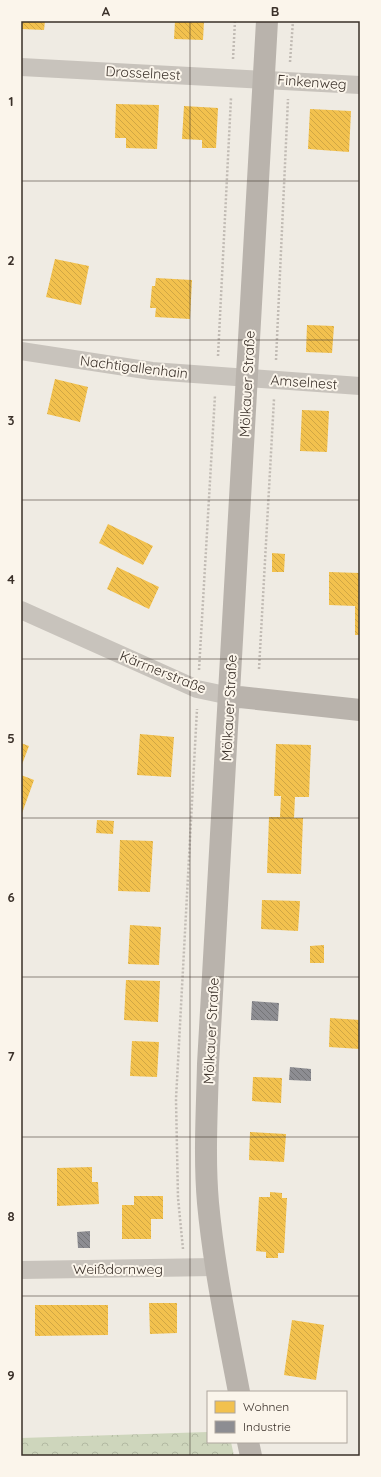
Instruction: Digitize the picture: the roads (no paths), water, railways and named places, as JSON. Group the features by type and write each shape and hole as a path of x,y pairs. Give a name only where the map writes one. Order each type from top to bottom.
{"street":[{"name":"Mölkauer Straße","path":"239,1391 215,1267 208,1203 206,1126 268,21"},
{"name":"Drosselnest","path":"21,67 264,79"},
{"name":"Finkenweg","path":"264,79 360,85"},
{"name":"Nachtigallenhain","path":"21,351 152,371 248,378"},
{"name":"Amselnest","path":"248,378 360,386"},
{"name":"Kärrnerstraße","path":"21,610 197,689 230,696 360,710"},
{"name":"Weißdornweg","path":"21,1270 185,1269 215,1267"},
{"path":"248,1443 251,1456"}]}
